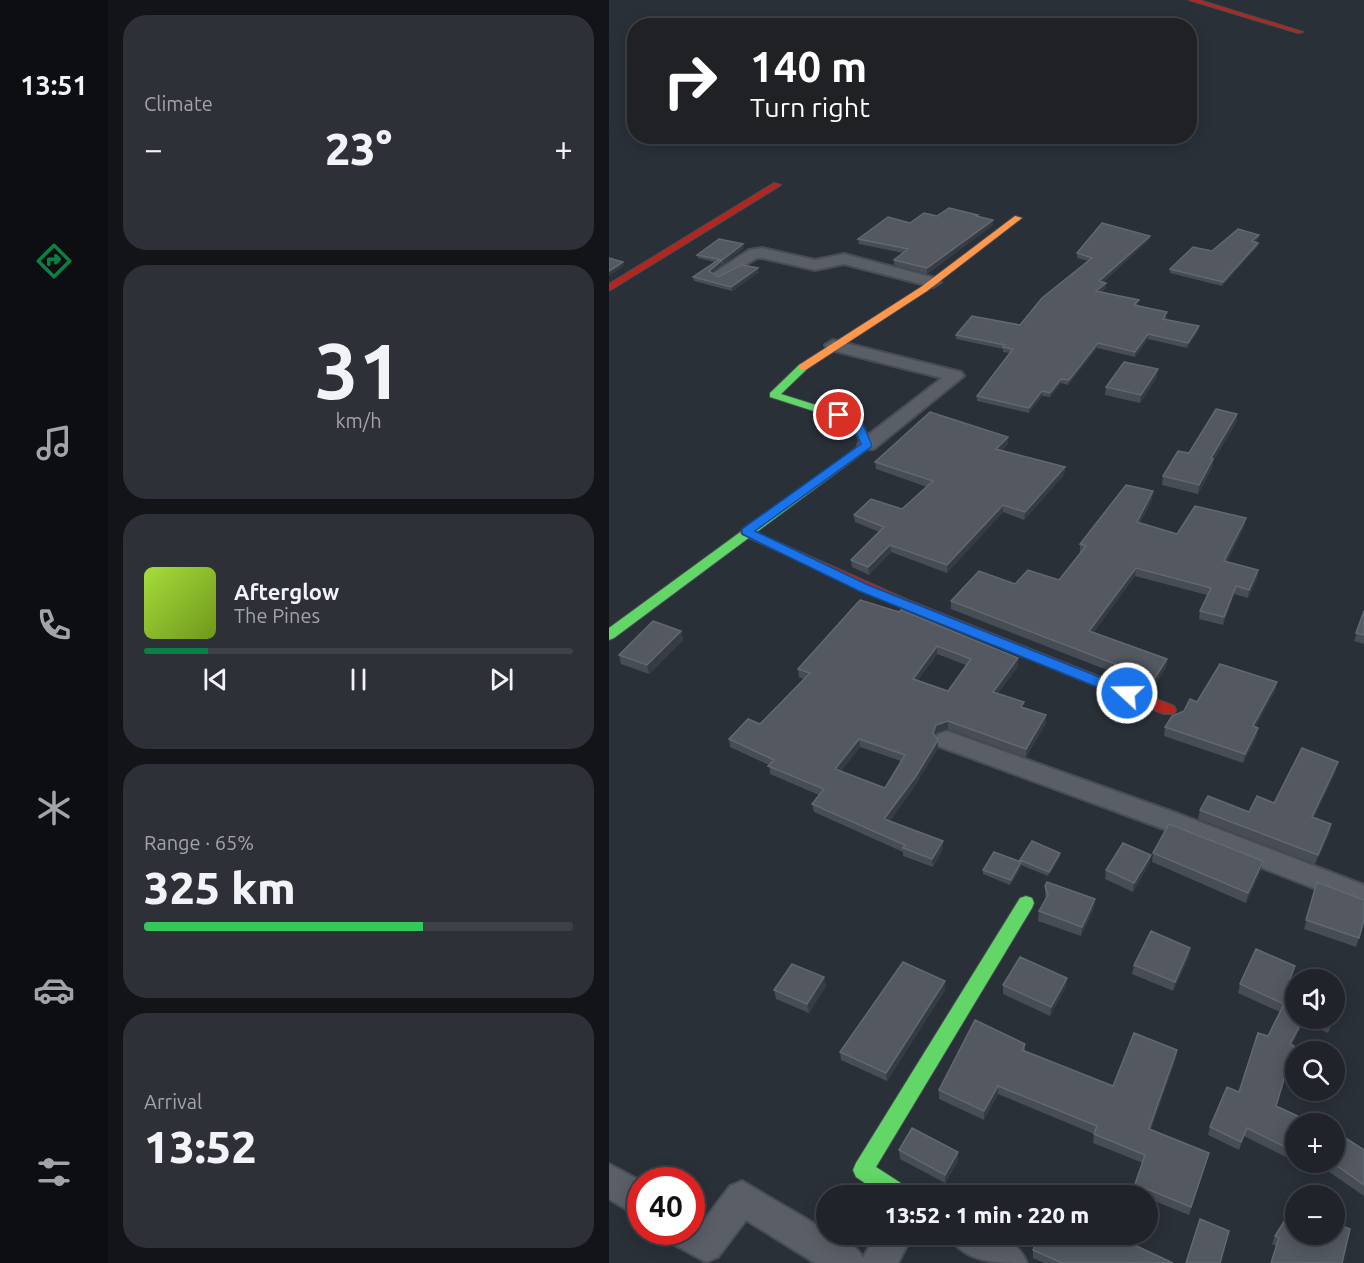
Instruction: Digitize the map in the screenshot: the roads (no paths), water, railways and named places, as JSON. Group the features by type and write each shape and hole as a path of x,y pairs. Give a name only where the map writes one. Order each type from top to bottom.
{"street":[{"path":"1192,0 1300,32"},
{"path":"609,288 777,185"},
{"path":"867,445 856,421 774,395 788,378 833,345 863,329 976,254 1018,218"},
{"path":"720,274 754,252 815,265 844,259 933,282"},
{"path":"609,635 867,445 955,375 833,345"},
{"path":"746,532 846,581 935,619 1169,710"},
{"path":"947,740 1170,821 1364,897"},
{"path":"886,1185 863,1170 1026,903"},
{"path":"609,1180 627,1192"},
{"path":"705,1244 742,1198 847,1263"},
{"path":"878,1263 889,1245"},
{"path":"982,1245 1010,1263"}]}
